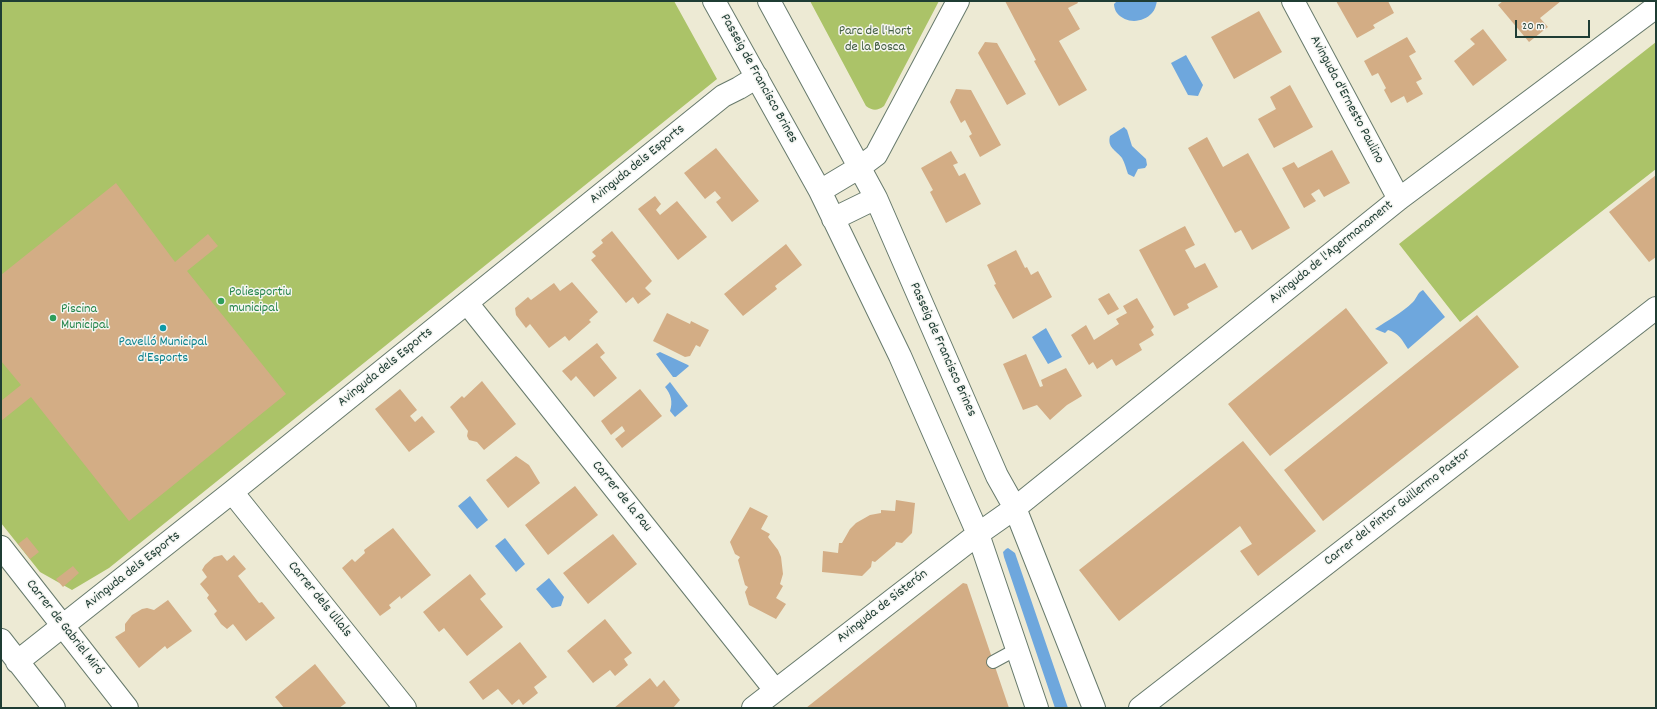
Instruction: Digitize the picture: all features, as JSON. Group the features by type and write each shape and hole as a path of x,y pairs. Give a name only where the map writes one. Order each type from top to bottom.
{"street":[{"name":"Passeig de Francisco Brines","path":"714,1 820,191 900,356 978,534 1037,708"},
{"name":"Passeig de Francisco Brines","path":"769,1 876,198 997,476 1015,508 1094,708"},
{"path":"820,191 860,167 876,155 958,1"},
{"name":"Avinguda d'Ernesto Paulino","path":"1293,1 1400,199"},
{"name":"Avinguda de l'Agermanament","path":"1015,508 1400,199 1656,7"},
{"name":"Avinguda dels Esports","path":"17,662 232,492 723,96 740,88 757,77"},
{"path":"833,219 876,198"},
{"name":"Carrer de la Pau","path":"467,303 776,690"},
{"name":"Carrer del Pintor Guillermo Pastor","path":"1140,708 1656,308"},
{"name":"Carrer dels Ullals","path":"232,492 405,708"},
{"name":"Avinguda de Sisterón","path":"753,708 978,534 1015,508"},
{"name":"Carrer de Gabriel Miró","path":"1,547 128,708"},
{"path":"1,640 54,708"}],"lane":[{"path":"993,662 1017,649"}],"green space":[{"name":"Poliesportiu municipal","path":"1,1 674,1 717,79 109,568 72,590 40,572 1,523"},
{"name":"Parc de l'Hort de la Bosca","path":"810,1 939,1 884,106 875,110 866,106"},
{"path":"1656,42 1656,169 1460,322 1399,244"}],"water":[{"path":"1117,1 1157,1 1152,13 1144,19 1134,21 1125,19 1117,13 1114,4"},
{"path":"1186,55 1203,85 1198,96 1188,95 1171,63"},
{"path":"1124,127 1127,130 1132,146 1146,159 1147,165 1145,168 1138,169 1134,177 1128,174 1122,158 1111,146 1109,140 1110,136"},
{"path":"1423,290 1445,317 1408,349 1400,337 1395,333 1388,330 1385,333 1375,329 1409,306"},
{"path":"1046,328 1062,357 1048,364 1032,337"},
{"path":"660,352 689,366 676,377 673,377 656,354"},
{"path":"670,382 688,406 675,417 670,411 671,398 665,387"},
{"path":"470,496 488,520 477,529 458,506"},
{"path":"505,538 525,564 516,572 495,546"},
{"path":"1008,548 1015,553 1068,708 1055,708 1004,557 1003,552"},
{"path":"549,578 564,597 561,606 552,608 536,589"}],"building":[{"path":"1005,1 1077,1 1078,3 1068,8 1080,29 1059,41 1087,90 1059,106 1034,61 1036,60"},
{"path":"1336,1 1388,1 1394,13 1373,25 1375,28 1357,38"},
{"path":"1503,1 1561,1 1540,18 1548,27 1529,42 1498,5"},
{"path":"1259,11 1282,52 1234,79 1211,37"},
{"path":"1483,29 1507,60 1473,86 1454,61 1475,44 1470,39"},
{"path":"1407,37 1416,52 1409,56 1422,79 1416,82 1423,94 1407,103 1404,96 1391,103 1384,90 1386,88 1378,73 1372,76 1364,61"},
{"path":"985,42 997,43 1026,94 1007,105 978,53"},
{"path":"1290,85 1313,127 1274,148 1258,119 1276,109 1270,97"},
{"path":"956,89 971,90 1001,145 980,157 969,136 972,134 965,120 961,123 950,102"},
{"path":"1207,137 1223,167 1248,153 1290,228 1252,250 1241,230 1235,233 1188,148"},
{"path":"716,148 759,201 732,222 716,202 721,198 715,191 705,199 684,173"},
{"path":"1332,150 1350,183 1324,197 1319,189 1311,194 1316,201 1304,208 1282,168 1294,162 1298,168"},
{"path":"951,151 958,163 953,165 959,176 965,173 981,204 946,223 930,192 933,190 921,168"},
{"path":"1656,175 1656,257 1649,262 1609,212"},
{"name":"Pavelló Municipal d'Esports","path":"116,183 175,262 208,234 218,246 187,271 286,394 129,521 31,397 1,421 1,401 21,385 1,361 1,275"},
{"path":"655,196 661,204 656,210 660,215 677,201 707,237 678,260 638,209"},
{"path":"1185,226 1195,245 1185,250 1195,268 1205,263 1218,287 1187,304 1189,308 1174,316 1139,250"},
{"path":"612,231 652,281 645,288 651,294 638,304 633,297 626,303 591,260 596,256 592,252 603,243 601,240"},
{"path":"786,244 802,265 775,286 777,289 743,316 724,294"},
{"path":"1016,250 1025,268 1027,267 1031,275 1038,271 1052,297 1013,319 994,285 996,284 987,265"},
{"path":"572,282 598,312 589,320 591,322 569,341 565,336 549,348 530,324 526,328 516,315 515,308 528,297 531,300 554,283 560,291"},
{"path":"1109,293 1119,309 1108,315 1098,299"},
{"path":"1137,298 1154,327 1151,330 1154,335 1139,344 1142,350 1116,366 1112,359 1097,369 1093,362 1089,365 1071,335 1086,325 1094,340 1119,324 1116,319 1127,313 1123,306"},
{"path":"1346,308 1388,363 1270,456 1228,404"},
{"path":"667,313 690,324 691,321 709,330 700,347 696,345 690,356 685,357 653,341"},
{"path":"1477,315 1519,367 1323,521 1284,470"},
{"path":"597,343 605,353 600,357 617,378 594,397 576,376 571,381 562,371"},
{"path":"1026,354 1040,387 1043,386 1041,380 1066,368 1082,396 1067,405 1050,420 1037,405 1023,410 1003,364"},
{"path":"482,381 516,424 484,450 477,442 469,440 467,436 468,431 450,407 462,396 464,398"},
{"path":"400,389 417,410 410,416 415,422 422,416 435,432 409,452 375,409"},
{"path":"640,389 662,416 622,448 615,439 625,431 622,426 611,435 601,421"},
{"path":"1243,441 1316,531 1258,576 1240,551 1252,544 1240,526 1119,621 1079,570"},
{"path":"516,456 529,465 540,483 508,508 486,480"},
{"path":"575,486 598,515 548,555 525,525"},
{"path":"896,500 915,503 912,533 902,543 896,542 895,545 875,562 872,561 871,567 862,576 822,572 823,551 838,553 839,543 842,543 850,529 856,523 870,515 881,513 881,510 895,511"},
{"path":"750,507 768,516 761,529 770,534 768,537 778,550 781,557 783,574 780,584 783,586 776,598 786,604 776,619 749,605 745,592 748,587 745,585 738,560 740,557 735,554 730,542"},
{"path":"393,528 431,575 401,599 400,596 389,605 391,608 380,616 342,568 352,559 355,562 365,553 364,550"},
{"path":"613,534 637,564 588,604 563,573"},
{"path":"27,537 39,552 30,559 18,544"},
{"path":"222,555 227,561 234,555 246,569 238,576 259,603 262,602 275,618 246,641 233,624 227,629 221,624 214,614 217,611 207,598 209,595 200,584 207,577 202,570 205,565 214,557"},
{"path":"73,566 79,573 63,587 56,579"},
{"path":"470,574 486,594 480,599 503,627 467,656 444,628 439,632 423,612"},
{"path":"963,583 967,584 1009,708 806,708"},
{"path":"168,600 192,631 167,649 165,646 139,668 115,637 125,631 125,624 132,615 142,609 147,608 154,610"},
{"path":"605,619 632,653 624,659 628,665 615,676 610,670 593,683 567,651"},
{"path":"520,642 547,677 534,687 538,693 523,705 519,699 512,705 498,689 483,700 469,682"},
{"path":"315,664 346,703 339,708 284,708 275,697"},
{"path":"650,678 657,687 664,680 680,700 673,708 614,708"}],"place":[{"name":"Poliesportiu municipal","path":"221,301"},
{"name":"Piscina Municipal","path":"53,318"},
{"name":"Pavelló Municipal d'Esports","path":"163,328"}]}
